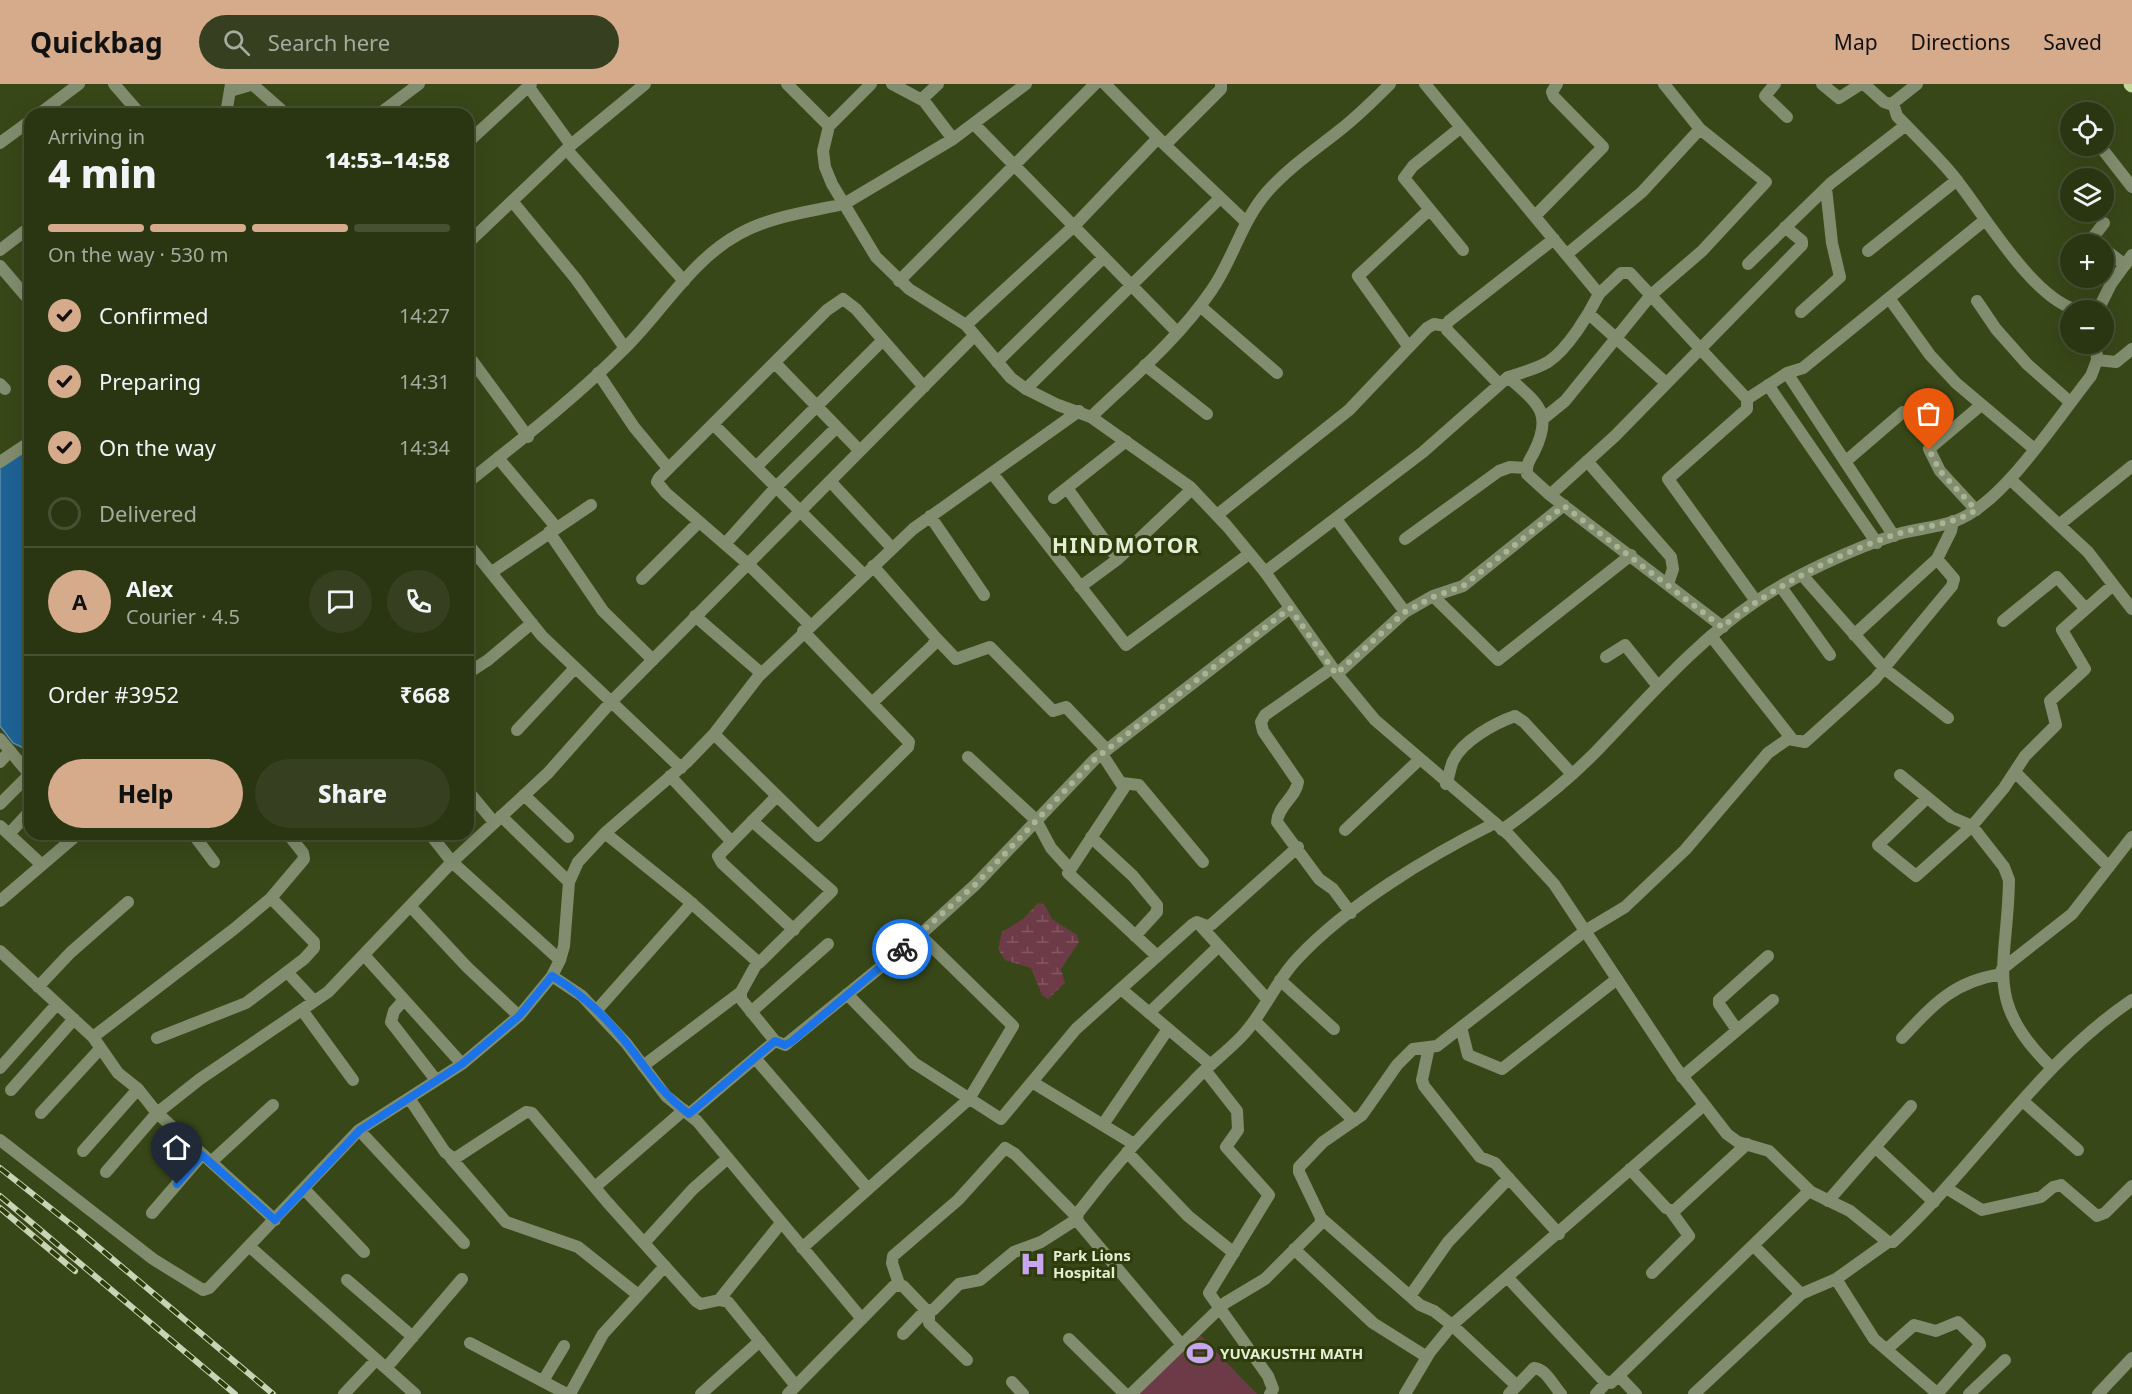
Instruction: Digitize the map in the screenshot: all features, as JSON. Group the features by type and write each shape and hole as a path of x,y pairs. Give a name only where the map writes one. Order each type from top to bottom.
{"street":[{"path":"114,84 135,108"},
{"path":"227,108 231,87 253,84 279,108"},
{"path":"386,108 419,84"},
{"path":"474,237 569,147 645,84"},
{"path":"787,84 829,126"},
{"path":"871,84 829,126 823,151 825,167 876,257 899,281 966,325 997,362 1026,389 1058,405 1091,417 1192,489 1265,572 1334,671 1375,720 1446,784 1499,826 1554,884 1682,1077 1733,1138 1769,1151 1809,1191 1850,1211 1888,1242"},
{"path":"892,84 922,99 954,139"},
{"path":"922,99 938,84"},
{"path":"474,477 528,437 625,348 684,281 722,245 749,229 772,220 844,204 954,139 1026,84"},
{"path":"899,281 1016,166 1095,84"},
{"path":"1105,84 1161,142 1245,221"},
{"path":"966,325 1161,142 1221,89 1221,84"},
{"path":"1091,417 1178,332 1200,306 1222,272 1245,221 1284,175 1358,116 1390,84"},
{"path":"1425,84 1599,294"},
{"path":"1535,216 1603,147 1554,97 1552,92 1557,84"},
{"path":"1544,418 1566,401 1651,295 1702,250 1766,184 1700,129 1664,84"},
{"path":"1775,84 1766,96 1787,117"},
{"path":"1822,84 1839,98 1862,84 1884,102 1893,105"},
{"path":"1917,84 1897,98 1893,105 1897,116 1957,180 1998,239 2047,294 2060,303"},
{"path":"46,108 75,85"},
{"path":"474,136 529,85 569,147 684,281"},
{"path":"2,137 24,124"},
{"path":"974,124 1178,332"},
{"path":"1748,264 1826,188 1906,125"},
{"path":"1460,128 1405,176 1405,181 1463,250"},
{"path":"1567,254 1642,192 1700,129"},
{"path":"2108,156 2132,187"},
{"path":"1868,251 1957,180"},
{"path":"1801,312 1840,278 1832,243 1826,188"},
{"path":"1026,389 1220,198"},
{"path":"512,201 576,279 625,348"},
{"path":"1408,346 1358,276 1429,210"},
{"path":"1747,399 1787,373 1803,368 1985,220"},
{"path":"2096,234 2104,223"},
{"path":"1550,495 1700,349 1802,245 1802,241 1785,227"},
{"path":"0,250 24,232"},
{"path":"1446,326 1449,321 1554,239"},
{"path":"2103,300 2128,260 2114,253"},
{"path":"997,362 1104,257"},
{"path":"0,266 24,294"},
{"path":"1265,572 1423,452 1504,381 1551,359 1589,314 1599,294 1624,272 1630,273 1747,399 1747,409 1668,479 1756,601"},
{"path":"1889,298 1930,355 1980,406 2033,448"},
{"path":"714,734 814,835 821,835 909,746 909,742 872,704 748,564 659,486 659,478 826,310 843,299 856,309 924,387"},
{"path":"1977,301 1996,329 2027,364 2070,402"},
{"path":"1200,306 1277,373"},
{"path":"1589,314 1618,337 1665,382"},
{"path":"1217,515 1349,410 1376,384 1408,346 1431,325 1446,326"},
{"path":"1446,326 1447,330 1504,381 1531,398 1544,418 1542,436 1527,468 1529,477 1722,627"},
{"path":"106,1172 157,1113 200,1079 328,992 452,862 524,795 695,616 974,336"},
{"path":"756,467 883,340"},
{"path":"2097,360 2116,362 2132,349"},
{"path":"903,1334 927,1310 938,1307 959,1284 980,1280 1014,1252 1041,1242 1077,1218 1130,1148 1255,1020 1280,980 1317,939 1380,891 1459,841 1499,826 1571,773 1608,740 1657,685 1722,627 1756,601 1802,575 1894,536 1953,521 1976,510 2010,479 2091,376 2097,360 2097,354"},
{"path":"474,363 528,437"},
{"path":"775,363 860,451"},
{"path":"1145,365 1207,414"},
{"path":"598,373 639,434 668,468"},
{"path":"1787,373 1894,536"},
{"path":"1768,385 1877,543"},
{"path":"1976,510 1940,471 1929,449 1980,406"},
{"path":"0,1140 153,1259 203,1290 209,1288 360,1130 462,1064 519,1016 552,976 560,960 564,946 569,882 578,862 605,832 681,768 714,734 761,673 892,548 930,516 1079,411"},
{"path":"1846,461 1903,412"},
{"path":"713,424 801,511 869,571 956,659 990,646 1053,711 1066,706 1105,752 1122,783 1122,792 1069,868"},
{"path":"725,544 776,487 837,427"},
{"path":"1054,498 1126,441"},
{"path":"0,462 24,446"},
{"path":"498,458 552,530 603,611 653,660"},
{"path":"1587,461 1667,551 1673,563 1668,584"},
{"path":"2060,525 2132,466"},
{"path":"1405,539 1499,471 1510,467 1527,468"},
{"path":"992,473 1126,645 1249,554"},
{"path":"2010,479 2088,552 2132,609"},
{"path":"830,481 892,548"},
{"path":"1067,488 1118,559"},
{"path":"1080,587 1118,559 1192,489"},
{"path":"492,572 591,505"},
{"path":"1352,913 1333,890 1319,879 1298,847 1280,827 1277,818 1297,788 1298,782 1263,731 1261,722 1265,715 1334,671 1405,612 1433,597 1463,586 1564,506"},
{"path":"930,516 984,595"},
{"path":"1336,519 1405,612"},
{"path":"1854,635 1936,559 1951,531 1953,521"},
{"path":"642,579 699,522"},
{"path":"474,551 532,623 575,668 681,768"},
{"path":"1433,597 1498,660 1631,555"},
{"path":"1561,1394 1544,1372 1537,1368 1534,1368 1513,1390 1452,1325 1410,1296 1322,1218 1299,1172 1299,1167 1323,1142 1365,1111 1401,1060 1415,1048 1437,1046 1585,931 1625,906 1685,850 1768,753 1782,742 1792,739 1805,742 1885,669 1932,607 1952,586 1954,579 1936,559"},
{"path":"1802,575 1885,669 1948,718"},
{"path":"2003,621 2057,577 2085,608"},
{"path":"1926,798 1878,845 1913,876 1919,875 1972,826 2016,772 2028,752 2056,725 2050,706 2051,699 2085,670 2084,664 2062,632 2085,608 2113,585"},
{"path":"1781,587 1830,655"},
{"path":"741,992 741,999 775,1041 785,1045 791,1042 920,936 976,884 1036,820 1105,752 1290,608"},
{"path":"695,616 761,673"},
{"path":"474,669 532,623"},
{"path":"1711,636 1792,739"},
{"path":"872,704 933,645 936,638"},
{"path":"1606,657 1625,645 1657,685"},
{"path":"517,730 575,668"},
{"path":"1446,784 1454,760 1465,747 1476,737 1515,716 1524,722 1571,773"},
{"path":"0,739 24,768"},
{"path":"0,762 10,751"},
{"path":"969,757 1036,820 1051,848 1069,868 1070,877 1157,956"},
{"path":"1345,830 1419,760"},
{"path":"2016,772 2109,867"},
{"path":"1900,775 1951,817 1972,826 2004,867 2009,880 2002,971 2006,1005 2027,1044 2052,1068"},
{"path":"670,776 731,841"},
{"path":"0,804 24,781"},
{"path":"1122,783 1139,785 1203,862"},
{"path":"524,795 568,837"},
{"path":"474,797 569,882"},
{"path":"776,797 721,852 720,861 794,930"},
{"path":"24,815 4,830 42,865"},
{"path":"643,1066 741,992 757,963 831,894 832,888 752,821"},
{"path":"605,832 692,903 757,963"},
{"path":"1091,837 1133,876 1157,905 1157,912 1135,936"},
{"path":"1902,1038 1950,992 2002,971 2072,914 2132,837"},
{"path":"1,900 70,840"},
{"path":"198,840 214,862"},
{"path":"93,1037 196,961 271,898 304,859 303,853 293,840"},
{"path":"435,840 452,862 560,960"},
{"path":"1197,922 1208,926 1212,924 1275,865 1298,847"},
{"path":"157,1038 246,1003 288,973 315,945 271,898"},
{"path":"38,987 76,947 128,902"},
{"path":"596,1011 692,903"},
{"path":"411,907 466,967 519,1016"},
{"path":"1197,922 1268,1000"},
{"path":"847,994 914,1063 1001,1119 1076,1029 1197,922"},
{"path":"802,1248 969,1099 1013,1026 920,936"},
{"path":"751,1012 828,944"},
{"path":"1149,1013 1219,946"},
{"path":"0,951 93,1037 99,1050 118,1073 138,1089 157,1113 275,1220"},
{"path":"364,955 462,1064"},
{"path":"1737,1030 1719,1004 1719,1000 1768,956"},
{"path":"288,973 314,1002"},
{"path":"552,976 582,996 626,1043 666,1096 686,1112 728,1158 862,1319"},
{"path":"1461,1027 1468,1054 1502,1070 1617,979"},
{"path":"1280,980 1334,1029"},
{"path":"1121,989 1208,1067 1237,1111 1238,1130 1226,1147 1269,1192 1266,1204 1209,1291 1268,1376 1273,1389 1270,1394"},
{"path":"404,1000 394,1011 391,1022 436,1080"},
{"path":"1682,1077 1773,1000"},
{"path":"1694,1394 1801,1294 1836,1279 1888,1242 1893,1242 1934,1202 2062,1056 2132,1000"},
{"path":"0,1068 57,1004"},
{"path":"302,1010 353,1080"},
{"path":"11,1090 74,1019"},
{"path":"1255,1020 1354,1121"},
{"path":"1104,1123 1168,1029"},
{"path":"595,1187 775,1041"},
{"path":"1429,1047 1423,1083 1480,1157 1495,1163 1560,1234"},
{"path":"41,1113 99,1050"},
{"path":"756,1058 868,1189"},
{"path":"1032,1082 1104,1123 1130,1148 1188,1216 1234,1253"},
{"path":"84,1151 138,1089"},
{"path":"409,1098 451,1158 506,1222 578,1247 638,1294"},
{"path":"2024,1102 2078,1150"},
{"path":"152,1213 206,1159 273,1105"},
{"path":"1405,1394 1427,1357 1452,1325 1560,1234 1704,1105"},
{"path":"1828,1201 1911,1106"},
{"path":"451,1158 529,1111 699,1303 719,1300 728,1302 760,1341 792,1390 899,1284"},
{"path":"360,1130 464,1243"},
{"path":"1671,1211 1680,1206 1748,1144"},
{"path":"967,1360 929,1323 927,1310 899,1284 892,1263 893,1256 958,1200 1005,1148 1015,1154 1077,1218 1182,1345"},
{"path":"1875,1148 1934,1202"},
{"path":"644,1243 693,1189 728,1158"},
{"path":"1630,1169 1671,1211 1689,1236 1652,1273"},
{"path":"1410,1296 1448,1242 1509,1178"},
{"path":"1946,1188 1982,1210 2041,1197 2053,1187 2061,1185 2097,1216 2105,1213 2131,1189"},
{"path":"304,1189 364,1252"},
{"path":"1596,1394 1606,1383 1612,1382 1619,1376 1809,1191"},
{"path":"1131,1394 1221,1307 1265,1279 1320,1224 1322,1218"},
{"path":"719,1300 781,1223"},
{"path":"249,1246 415,1394"},
{"path":"1754,1246 1801,1294"},
{"path":"1294,1249 1373,1323 1427,1357"},
{"path":"470,1343 569,1394 599,1339 665,1266"},
{"path":"1508,1278 1606,1383"},
{"path":"344,1394 413,1337 462,1279"},
{"path":"1836,1279 1874,1338 1938,1394 1980,1346 1979,1342 1958,1322 1936,1331 1914,1326 1887,1349"},
{"path":"346,1280 413,1337"},
{"path":"1069,1339 1125,1394"},
{"path":"700,1394 760,1341"},
{"path":"543,1381 564,1346"},
{"path":"2098,1394 2132,1358"},
{"path":"1969,1394 2005,1360"},
{"path":"1619,1376 1636,1394"},
{"path":"1012,1383 1023,1394"}],"green space":[{"path":"1038,903 1044,904 1052,919 1077,935 1079,942 1061,969 1065,983 1048,999 1042,995 1031,968 1005,960 998,949 1002,932 1023,919"},
{"name":"YUVAKUSTHI MATH","path":"1200,1335 1257,1394 1140,1394"}],"water":[{"path":"24,452 24,748 13,743 0,726 0,466"}],"railway":[{"path":"0,1168 78,1230 273,1394"},
{"path":"0,1196 235,1394"},
{"path":"0,1208 75,1271"}],"way so far":[{"path":"902,949 920,936 976,884 1095,759 1290,608 1336,674 1405,612 1433,597 1463,586 1564,506 1631,555 1722,627 1756,601 1823,565 1896,535 1963,518 1976,510 1940,471 1929,450"}],"place":[{"name":"Park Lions Hospital","path":"1033,1264"},
{"name":"YUVAKUSTHI MATH","path":"1200,1353"}],"district":[{"name":"HINDMOTOR","path":"1126,545"}],"route":[{"path":"177,1184 202,1155 275,1220 360,1130 462,1064 519,1016 552,976 582,996 626,1043 666,1096 689,1114 775,1041 785,1045 791,1042 902,949"}]}
